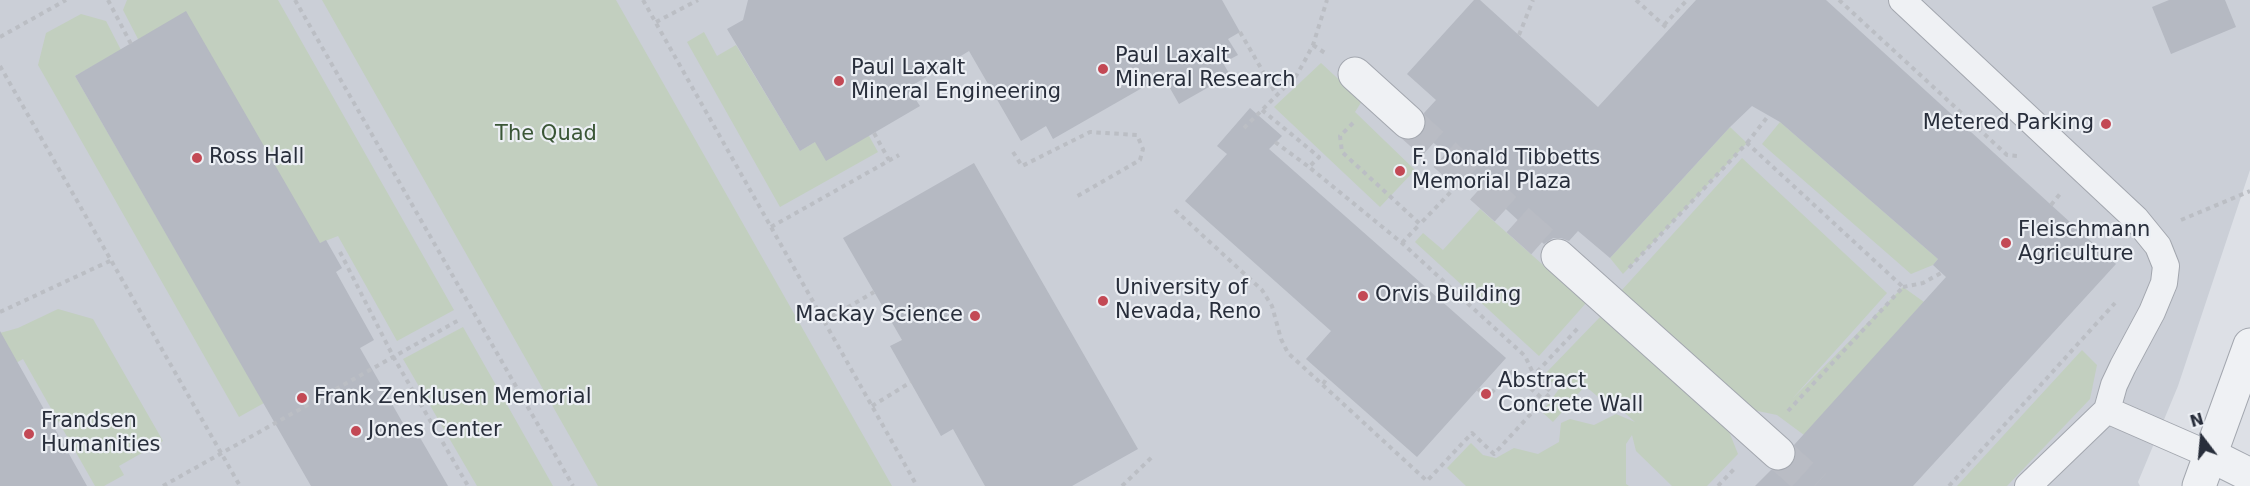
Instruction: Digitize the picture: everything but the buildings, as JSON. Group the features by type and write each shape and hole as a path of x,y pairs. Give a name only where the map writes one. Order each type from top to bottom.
{"street":[{"path":"1355,74 1408,122"},
{"path":"1558,256 1778,453"},
{"path":"2199,486 2250,345"},
{"path":"2210,455 2250,475"}],"lane":[{"path":"1902,0 2136,219 2158,246 2166,266 2164,283 2152,312 2122,366 2107,410 2028,486"},
{"path":"2107,410 2210,455"}],"path":[{"path":"0,37 66,0"},
{"path":"108,0 131,44"},
{"path":"295,0 573,486"},
{"path":"643,0 917,486"},
{"path":"656,22 698,0"},
{"path":"1245,128 1296,76 1304,64 1313,45 1327,0"},
{"path":"1519,35 1533,0"},
{"path":"1636,0 1669,30"},
{"path":"1664,25 1687,0"},
{"path":"1839,0 2007,155 2018,156 2026,164"},
{"path":"1240,32 1276,94"},
{"path":"0,66 240,486"},
{"path":"1380,97 1340,136 1342,152 1420,224"},
{"path":"1262,110 1319,157 1309,167"},
{"path":"1623,274 1746,143 1768,115"},
{"path":"1013,152 1022,166 1090,132 1137,135 1143,149 1140,160 1076,197"},
{"path":"874,133 889,160"},
{"path":"1176,210 1262,290 1272,306 1281,339 1288,352 1427,481 1472,433 1494,454 1551,392 1534,375 1525,356 1402,243 1275,142"},
{"path":"1746,143 1903,286"},
{"path":"771,227 898,155"},
{"path":"1402,243 1467,175"},
{"path":"2052,186 2068,201"},
{"path":"2175,222 2250,191"},
{"path":"2051,205 2060,194"},
{"path":"340,252 394,358 468,486"},
{"path":"0,312 112,260"},
{"path":"1783,416 1903,286 1923,283 1941,273"},
{"path":"824,321 874,292"},
{"path":"1949,486 2116,302"},
{"path":"164,486 459,320"},
{"path":"1534,375 1555,352"},
{"path":"1478,389 1487,397 1512,372 1544,400"},
{"path":"1323,384 1327,378"},
{"path":"872,406 911,382"},
{"path":"1122,486 1153,456"}],"shaded area":[{"name":"University of Nevada, Reno","path":"0,0 2250,0 2250,170 2178,386 2138,482 2140,486 0,486"}],"green space":[{"path":"127,0 278,0 454,310 397,341 338,236 320,243 138,39 123,10"},
{"name":"The Quad","path":"322,0 616,0 892,486 598,486"},
{"path":"81,14 106,21 121,50 75,76 264,403 239,417 38,65 46,33"},
{"path":"704,32 717,56 736,45 800,151 815,142 869,136 878,152 780,207 687,42"},
{"path":"1321,63 1362,101 1355,112 1415,170 1380,207 1274,107"},
{"path":"1780,122 1938,259 1933,265 1911,274 1762,144"},
{"path":"1730,127 1747,143 1623,274 1610,258"},
{"path":"1742,158 1887,293 1792,399 1903,287 1924,302 1804,435 1777,415 1748,409 1621,291"},
{"path":"1480,209 1586,303 1539,356 1415,242 1423,233 1443,250"},
{"path":"58,309 93,319 163,441 119,466 124,475 104,486 95,486 23,359 0,372 0,333 18,328"},
{"path":"1601,316 1728,429 1738,454 1707,486 1672,486 1636,451 1632,435 1626,444 1626,484 1629,486 1466,486 1447,468 1471,443 1483,455 1496,458 1514,448 1538,454 1559,442 1561,423 1570,419 1594,425 1616,414 1635,422 1617,406 1613,409 1585,386 1553,422 1542,412 1559,389 1544,375"},
{"path":"463,327 553,486 477,486 403,359"},
{"path":"2082,350 2097,365 2090,399 2007,486 1957,486"}],"tunnel":[{"path":"1408,122 1558,256"},
{"path":"1778,453 1815,486"}],"place":[{"name":"Paul Laxalt Mineral Research","path":"1103,69"},
{"name":"Paul Laxalt Mineral Engineering","path":"839,81"},
{"name":"Metered Parking","path":"2106,124"},
{"name":"Ross Hall","path":"197,158"},
{"name":"F. Donald Tibbetts Memorial Plaza","path":"1400,171"},
{"name":"Fleischmann Agriculture","path":"2006,243"},
{"name":"Orvis Building","path":"1363,296"},
{"name":"University of Nevada, Reno","path":"1103,301"},
{"name":"Mackay Science","path":"975,316"},
{"name":"Abstract Concrete Wall","path":"1486,394"},
{"name":"Frank Zenklusen Memorial","path":"302,398"},
{"name":"Jones Center","path":"356,431"},
{"name":"Frandsen Humanities","path":"29,434"}]}
